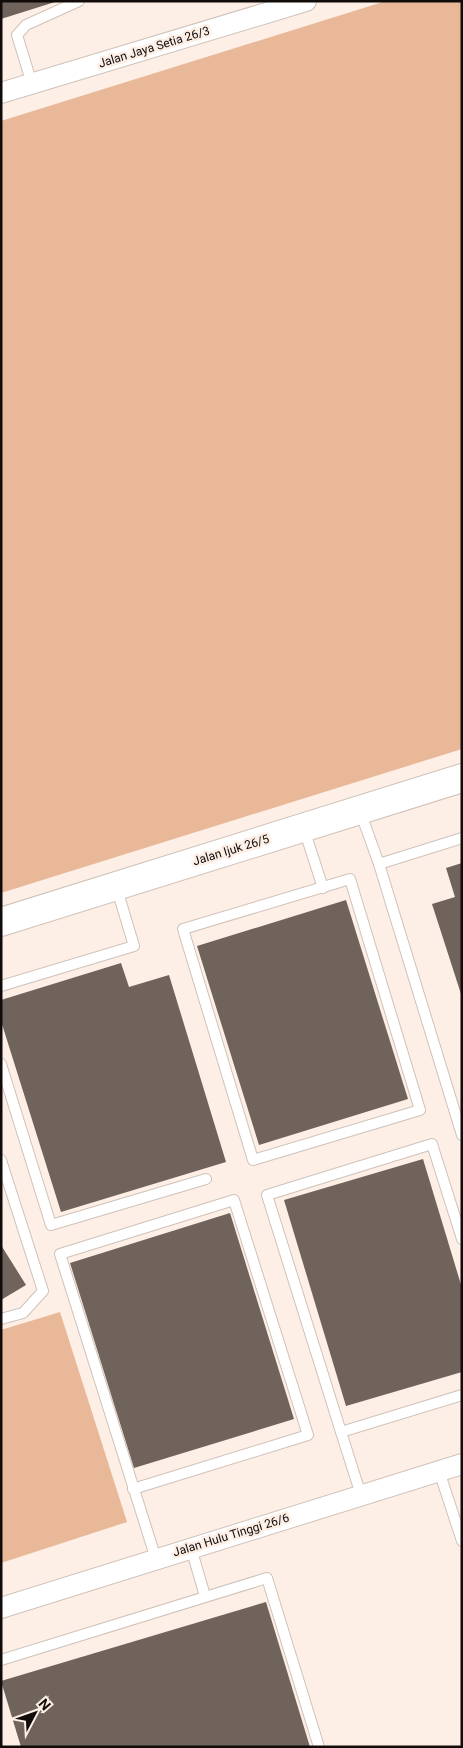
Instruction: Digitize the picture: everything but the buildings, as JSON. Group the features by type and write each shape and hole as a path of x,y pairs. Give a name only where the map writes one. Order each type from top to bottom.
{"street":[{"name":"Jalan Jaya Setia 26/3","path":"1,93 306,1"},
{"name":"Jalan Ijuk 26/5","path":"1,922 462,778"},
{"name":"Jalan Hulu Tinggi 26/6","path":"1,1608 462,1464"}],"lane":[{"path":"32,84 17,35 26,25 79,1"},
{"path":"360,810 379,864 462,1135"},
{"path":"304,828 323,888"},
{"path":"379,864 462,838"},
{"path":"350,880 420,1110 253,1160 183,929 323,888 350,880"},
{"path":"1,986 134,946 116,886"},
{"path":"1,1064 50,1225 206,1178"},
{"path":"361,1495 267,1195 432,1144 462,1238"},
{"path":"1,1160 43,1292 23,1312 1,1319"},
{"path":"134,1489 308,1435 234,1200 60,1254 156,1559"},
{"path":"341,1432 462,1395"},
{"path":"439,1471 462,1541"},
{"path":"191,1548 205,1596"},
{"path":"1,1660 267,1578 319,1747"}],"shaded area":[{"path":"386,1 462,1 462,749 1,893 1,121"},
{"path":"60,1312 127,1522 1,1563 1,1330"}]}
